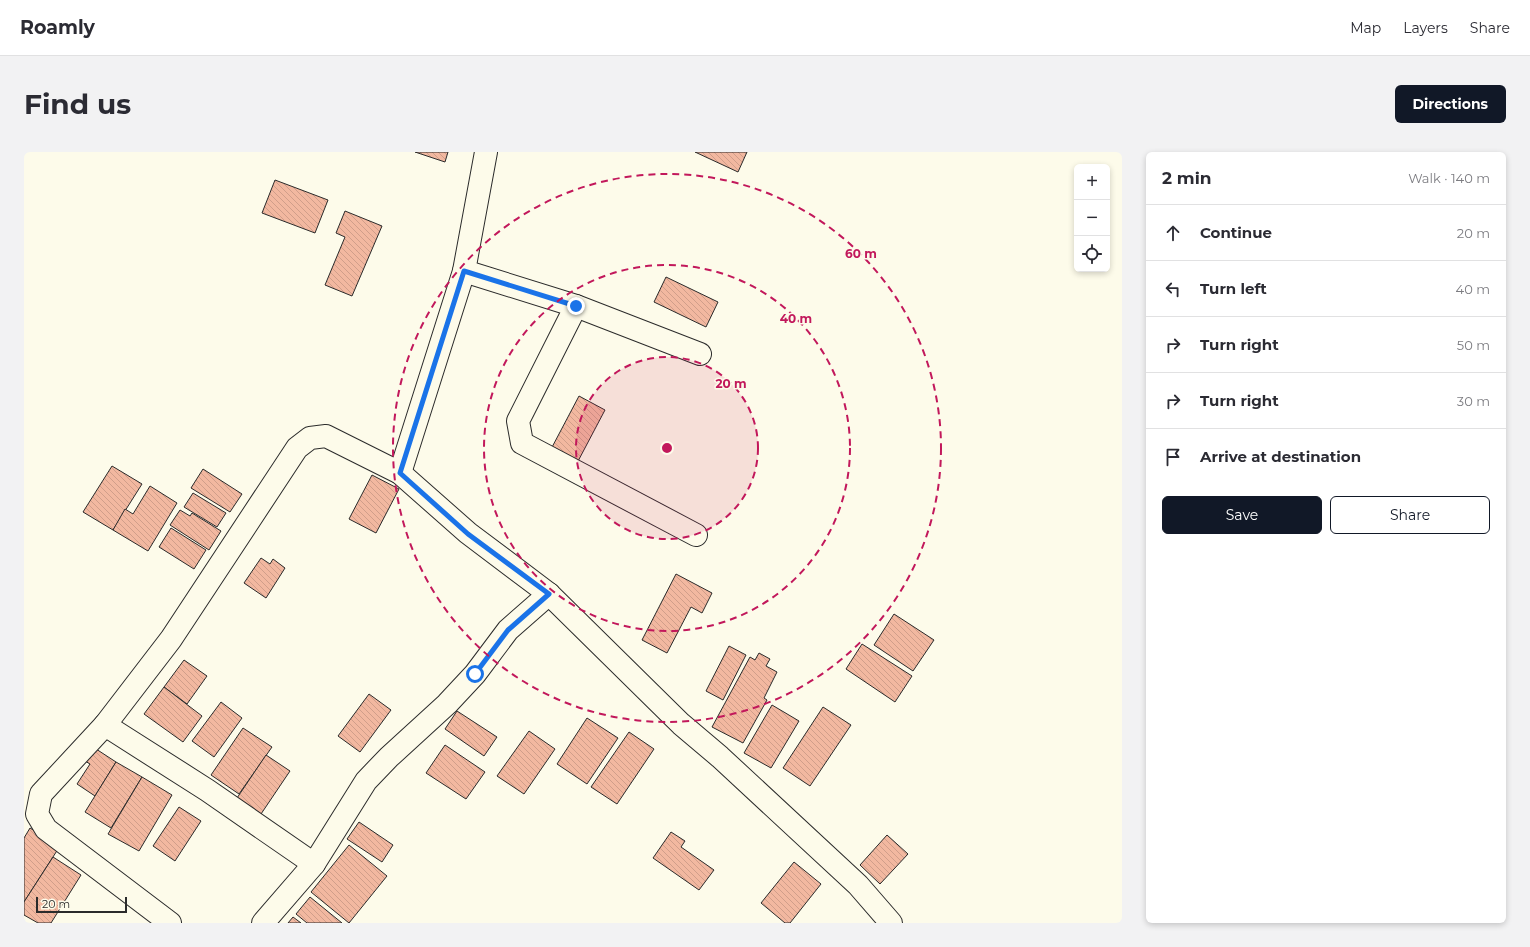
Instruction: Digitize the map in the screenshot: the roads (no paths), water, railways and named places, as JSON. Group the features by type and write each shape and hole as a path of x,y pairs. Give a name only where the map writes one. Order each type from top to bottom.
{"street":[{"path":"400,473 464,271 486,152"},
{"path":"464,271 576,306 700,354"},
{"path":"576,306 518,421 522,443 696,535"},
{"path":"170,923 46,829 37,814 41,794 105,725 171,640 297,448 310,438 326,436 400,473 468,534 549,594 680,724 720,757 858,885 891,923"},
{"path":"263,923 314,864 366,781 475,674 508,630 549,594"},
{"path":"105,725 207,790 314,864"}]}
